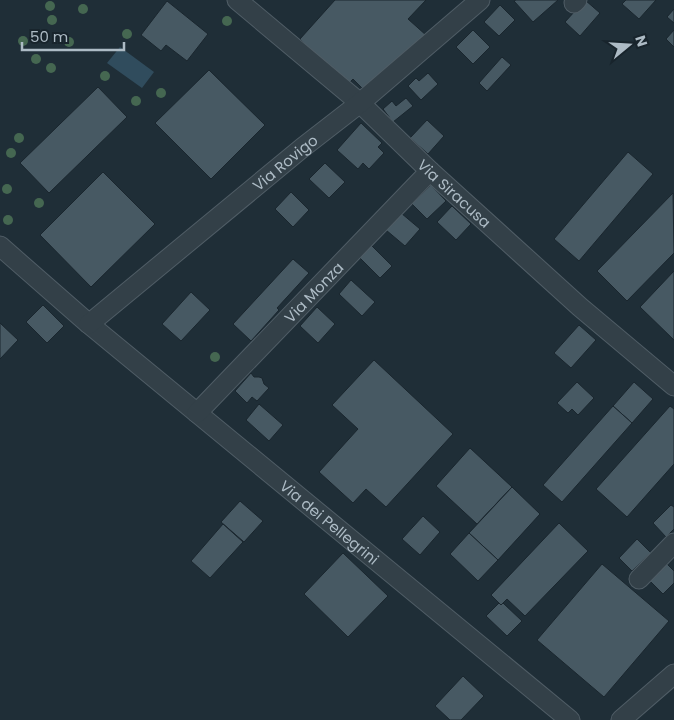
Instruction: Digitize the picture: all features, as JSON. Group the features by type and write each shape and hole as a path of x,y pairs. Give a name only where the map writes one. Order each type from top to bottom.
{"street":[{"name":"Via Siracusa","path":"237,0 360,103 430,170 580,307 674,386"},
{"name":"Via Rovigo","path":"89,324 302,148 360,103 480,0"},
{"name":"Via Monza","path":"197,413 430,170"},
{"name":"Via dei Pellegrini","path":"0,246 89,324 570,720"},
{"path":"638,579 674,543"},
{"path":"621,720 674,674"}],"water":[{"path":"120,47 154,72 142,88 107,63"}],"building":[{"path":"335,0 426,0 408,19 427,36 364,90 353,79 346,86 300,39"},
{"path":"558,0 533,22 514,1"},
{"path":"585,0 600,13 580,36 565,22"},
{"path":"626,0 656,0 639,19 622,4"},
{"path":"167,1 208,34 187,61 166,45 161,51 141,35"},
{"path":"500,5 515,20 499,36 484,22"},
{"path":"674,9 674,23 667,17"},
{"path":"473,30 490,47 473,64 456,47"},
{"path":"674,30 674,47 666,39"},
{"path":"502,57 511,65 487,91 479,83"},
{"path":"209,70 265,125 211,179 155,123"},
{"path":"428,73 438,84 421,100 408,86 416,78 419,81"},
{"path":"98,87 127,117 49,193 20,163"},
{"path":"406,98 413,106 393,122 383,109 392,101 396,106"},
{"path":"427,120 444,136 428,154 410,138"},
{"path":"361,123 382,143 378,147 384,153 369,169 363,163 358,169 337,150"},
{"path":"628,152 653,174 579,261 554,239"},
{"path":"325,163 345,182 329,198 309,179"},
{"path":"103,172 155,224 91,287 40,235"},
{"path":"431,185 446,201 427,219 412,204"},
{"path":"291,192 309,210 293,227 275,209"},
{"path":"673,193 674,253 627,301 597,271"},
{"path":"452,206 471,224 456,240 437,222"},
{"path":"401,213 420,229 405,246 386,230"},
{"path":"371,245 392,266 380,278 359,257"},
{"path":"293,259 309,273 277,308 279,310 251,341 233,324"},
{"path":"674,271 674,340 640,307"},
{"path":"351,280 375,302 362,316 339,294"},
{"path":"191,292 210,310 181,341 162,324"},
{"path":"43,305 64,326 47,343 26,322"},
{"path":"317,307 335,324 318,343 300,326"},
{"path":"0,323 18,340 0,359"},
{"path":"579,325 596,340 571,368 554,353"},
{"path":"374,360 453,434 386,507 366,489 353,503 319,472 358,429 332,405"},
{"path":"251,373 254,377 262,378 264,384 269,388 257,401 252,397 247,403 235,391"},
{"path":"577,382 594,398 578,415 572,409 568,413 557,403"},
{"path":"634,382 653,399 632,423 613,406"},
{"path":"259,404 283,425 269,441 246,420"},
{"path":"613,406 632,423 562,502 543,485"},
{"path":"670,406 674,409 674,464 627,517 596,489"},
{"path":"470,448 512,487 477,524 436,486"},
{"path":"512,487 540,514 498,560 469,533"},
{"path":"240,501 263,521 244,542 221,522"},
{"path":"671,505 674,507 674,529 666,537 653,523"},
{"path":"423,516 440,532 420,555 402,539"},
{"path":"559,523 588,551 525,616 507,599 501,605 491,595"},
{"path":"223,524 243,542 210,578 191,561"},
{"path":"469,533 498,560 478,581 450,554"},
{"path":"637,539 651,553 632,571 619,558"},
{"path":"343,553 388,596 348,637 304,594"},
{"path":"663,560 674,571 674,583 663,594 646,577"},
{"path":"602,564 669,621 604,697 537,640"},
{"path":"499,603 501,605 503,603 522,621 507,636 486,616"},
{"path":"463,676 484,696 461,720 450,720 435,706"}]}
